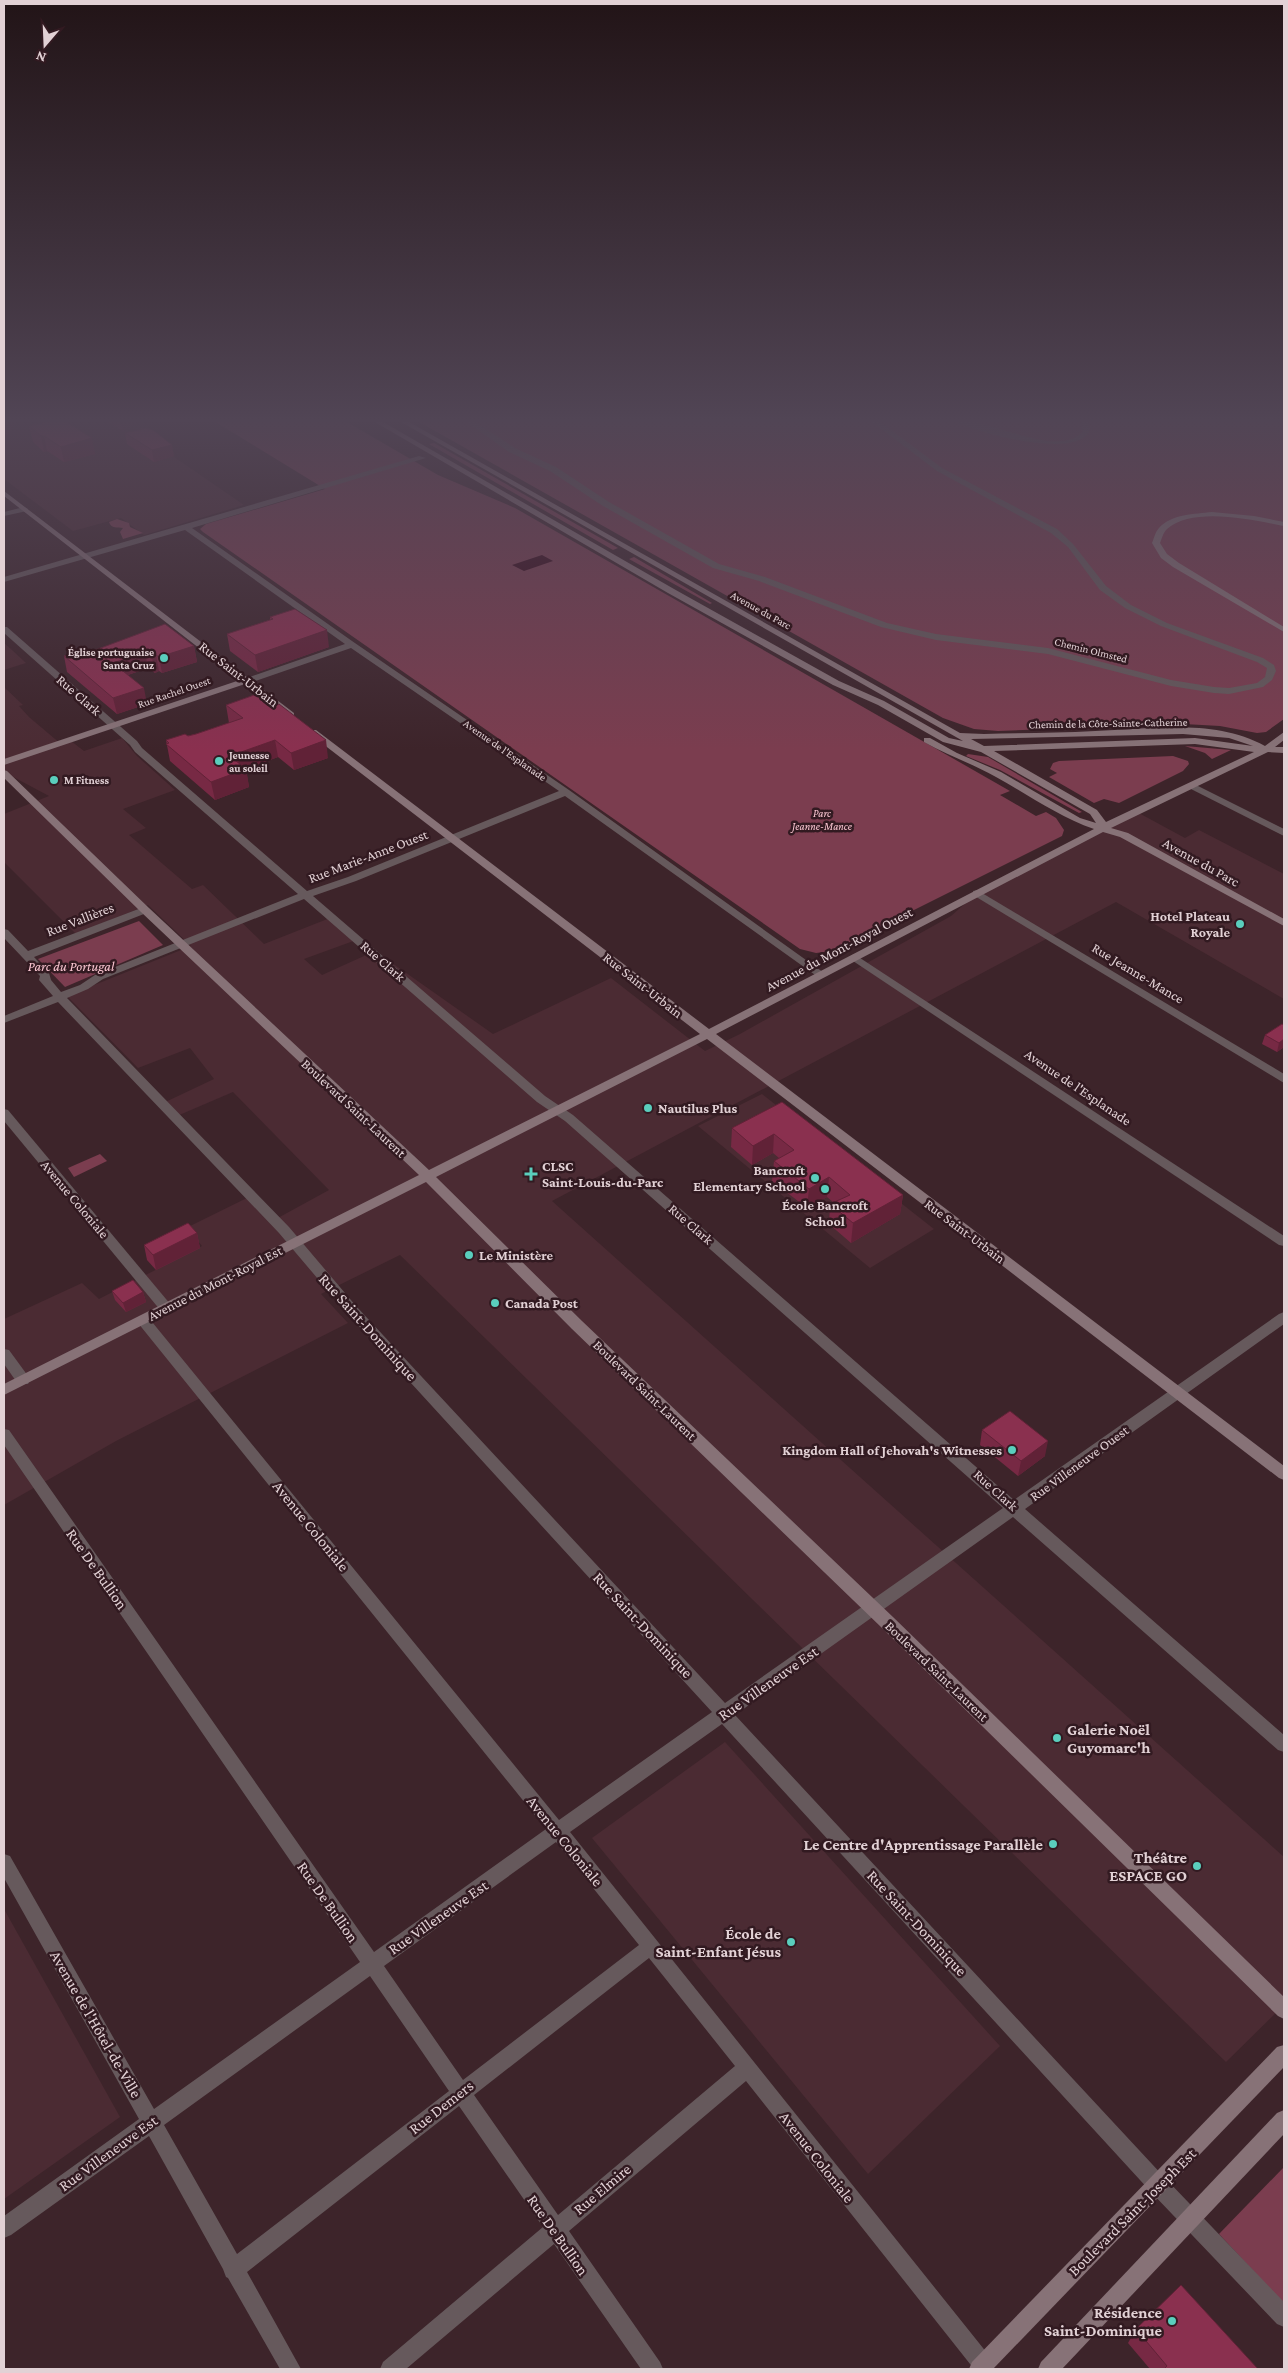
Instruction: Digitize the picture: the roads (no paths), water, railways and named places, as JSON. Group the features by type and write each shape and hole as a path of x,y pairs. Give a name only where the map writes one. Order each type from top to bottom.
{"main road":[{"name":"Rue Saint-Urbain","path":"50,529 707,1034 1284,1474"},
{"name":"Avenue du Parc","path":"564,529 836,683 880,703 946,740 981,749"},
{"name":"Avenue du Parc","path":"593,529 1094,812 1104,828"},
{"path":"1163,529 1159,533 1156,543 1164,556 1176,566 1284,630"},
{"path":"1172,529 1165,536 1163,544 1167,552 1178,563 1284,626"},
{"name":"Rue Rachel Ouest","path":"4,762 230,685 247,681"},
{"name":"Avenue du Parc","path":"836,683 870,707 954,755 998,774 1077,820 1124,835 1284,923"},
{"name":"Chemin de la Côte-Sainte-Catherine","path":"948,730 984,738 1180,731 1240,738 1257,742 1266,750"},
{"path":"1266,750 1284,736"},
{"name":"Chemin de la Côte-Sainte-Catherine","path":"981,749 1195,741 1266,750 1284,758"},
{"path":"1266,750 1284,750"},
{"name":"Avenue du Mont-Royal Ouest","path":"427,1176 822,975 1104,828 1266,750"},
{"name":"Boulevard Saint-Laurent","path":"4,773 181,945 427,1176 577,1325 873,1608 1284,2010"},
{"name":"Avenue du Mont-Royal Est","path":"4,1390 427,1176"},
{"name":"Boulevard Saint-Joseph Est","path":"981,2367 1284,2054"},
{"path":"1048,2369 1284,2120"}],"street":[{"path":"4,580 180,529"},
{"name":"Avenue de l'Esplanade","path":"188,529 352,645 566,792 822,975"},
{"name":"Chemin Olmsted","path":"650,529 716,566 762,579 884,625 936,637 1058,653 1200,689 1229,691 1251,688 1260,685 1269,678 1272,672 1271,668 1260,660 1147,616 1120,602 1098,584 1077,552 1051,529"},
{"name":"Rue Clark","path":"4,629 191,797 541,1100 557,1110 609,1152 1284,1745"},
{"name":"Rue Rachel Ouest","path":"247,681 352,645"},
{"path":"1192,786 1284,833"},
{"name":"Rue Marie-Anne Ouest","path":"4,1020 84,987 99,977 306,895 352,879 566,792"},
{"name":"Rue Jeanne-Mance","path":"977,893 1284,1079"},
{"name":"Rue Vallières","path":"26,956 145,910"},
{"name":"Rue Saint-Dominique","path":"4,932 45,975 46,980 59,996 294,1243 351,1309 1158,2186 1284,2318"},
{"name":"Avenue de l'Esplanade","path":"854,957 1284,1242"},
{"name":"Avenue Coloniale","path":"4,1114 166,1308"},
{"name":"Rue Villeneuve Ouest","path":"873,1608 1284,1317"},
{"name":"Avenue Coloniale","path":"143,1320 651,1946 981,2367"},
{"path":"4,1354 23,1380"},
{"name":"Rue De Bullion","path":"4,1434 653,2369"},
{"name":"Rue Villeneuve Est","path":"4,2228 873,1608"},
{"name":"Avenue de l'Hôtel-de-Ville","path":"4,1862 152,2122 233,2270 291,2369"},
{"name":"Rue Demers","path":"233,2270 651,1946"},
{"name":"Rue Elmire","path":"390,2369 747,2068"}],"place":[{"name":"Église portuguaise Santa Cruz","path":"164,658"},
{"name":"Jeunesse au soleil","path":"219,761"},
{"name":"M Fitness","path":"54,780"},
{"name":"Hotel Plateau Royale","path":"1240,924"},
{"name":"Nautilus Plus","path":"648,1108"},
{"name":"CLSC Saint-Louis-du-Parc","path":"531,1174"},
{"name":"Bancroft Elementary School","path":"815,1178"},
{"name":"École Bancroft School","path":"825,1189"},
{"name":"Le Ministère","path":"469,1255"},
{"name":"Canada Post","path":"495,1303"},
{"name":"Kingdom Hall of Jehovah's Witnesses","path":"1012,1450"},
{"name":"Galerie Noël Guyomarc'h","path":"1057,1738"},
{"name":"Le Centre d'Apprentissage Parallèle","path":"1053,1844"},
{"name":"Théâtre ESPACE GO","path":"1197,1866"},
{"name":"École de Saint-Enfant Jésus","path":"791,1942"},
{"name":"Résidence Saint-Dominique","path":"1172,2321"}],"park label":[{"name":"Parc Jeanne-Mance","path":"822,819"},
{"name":"Parc du Portugal","path":"71,966"}]}
